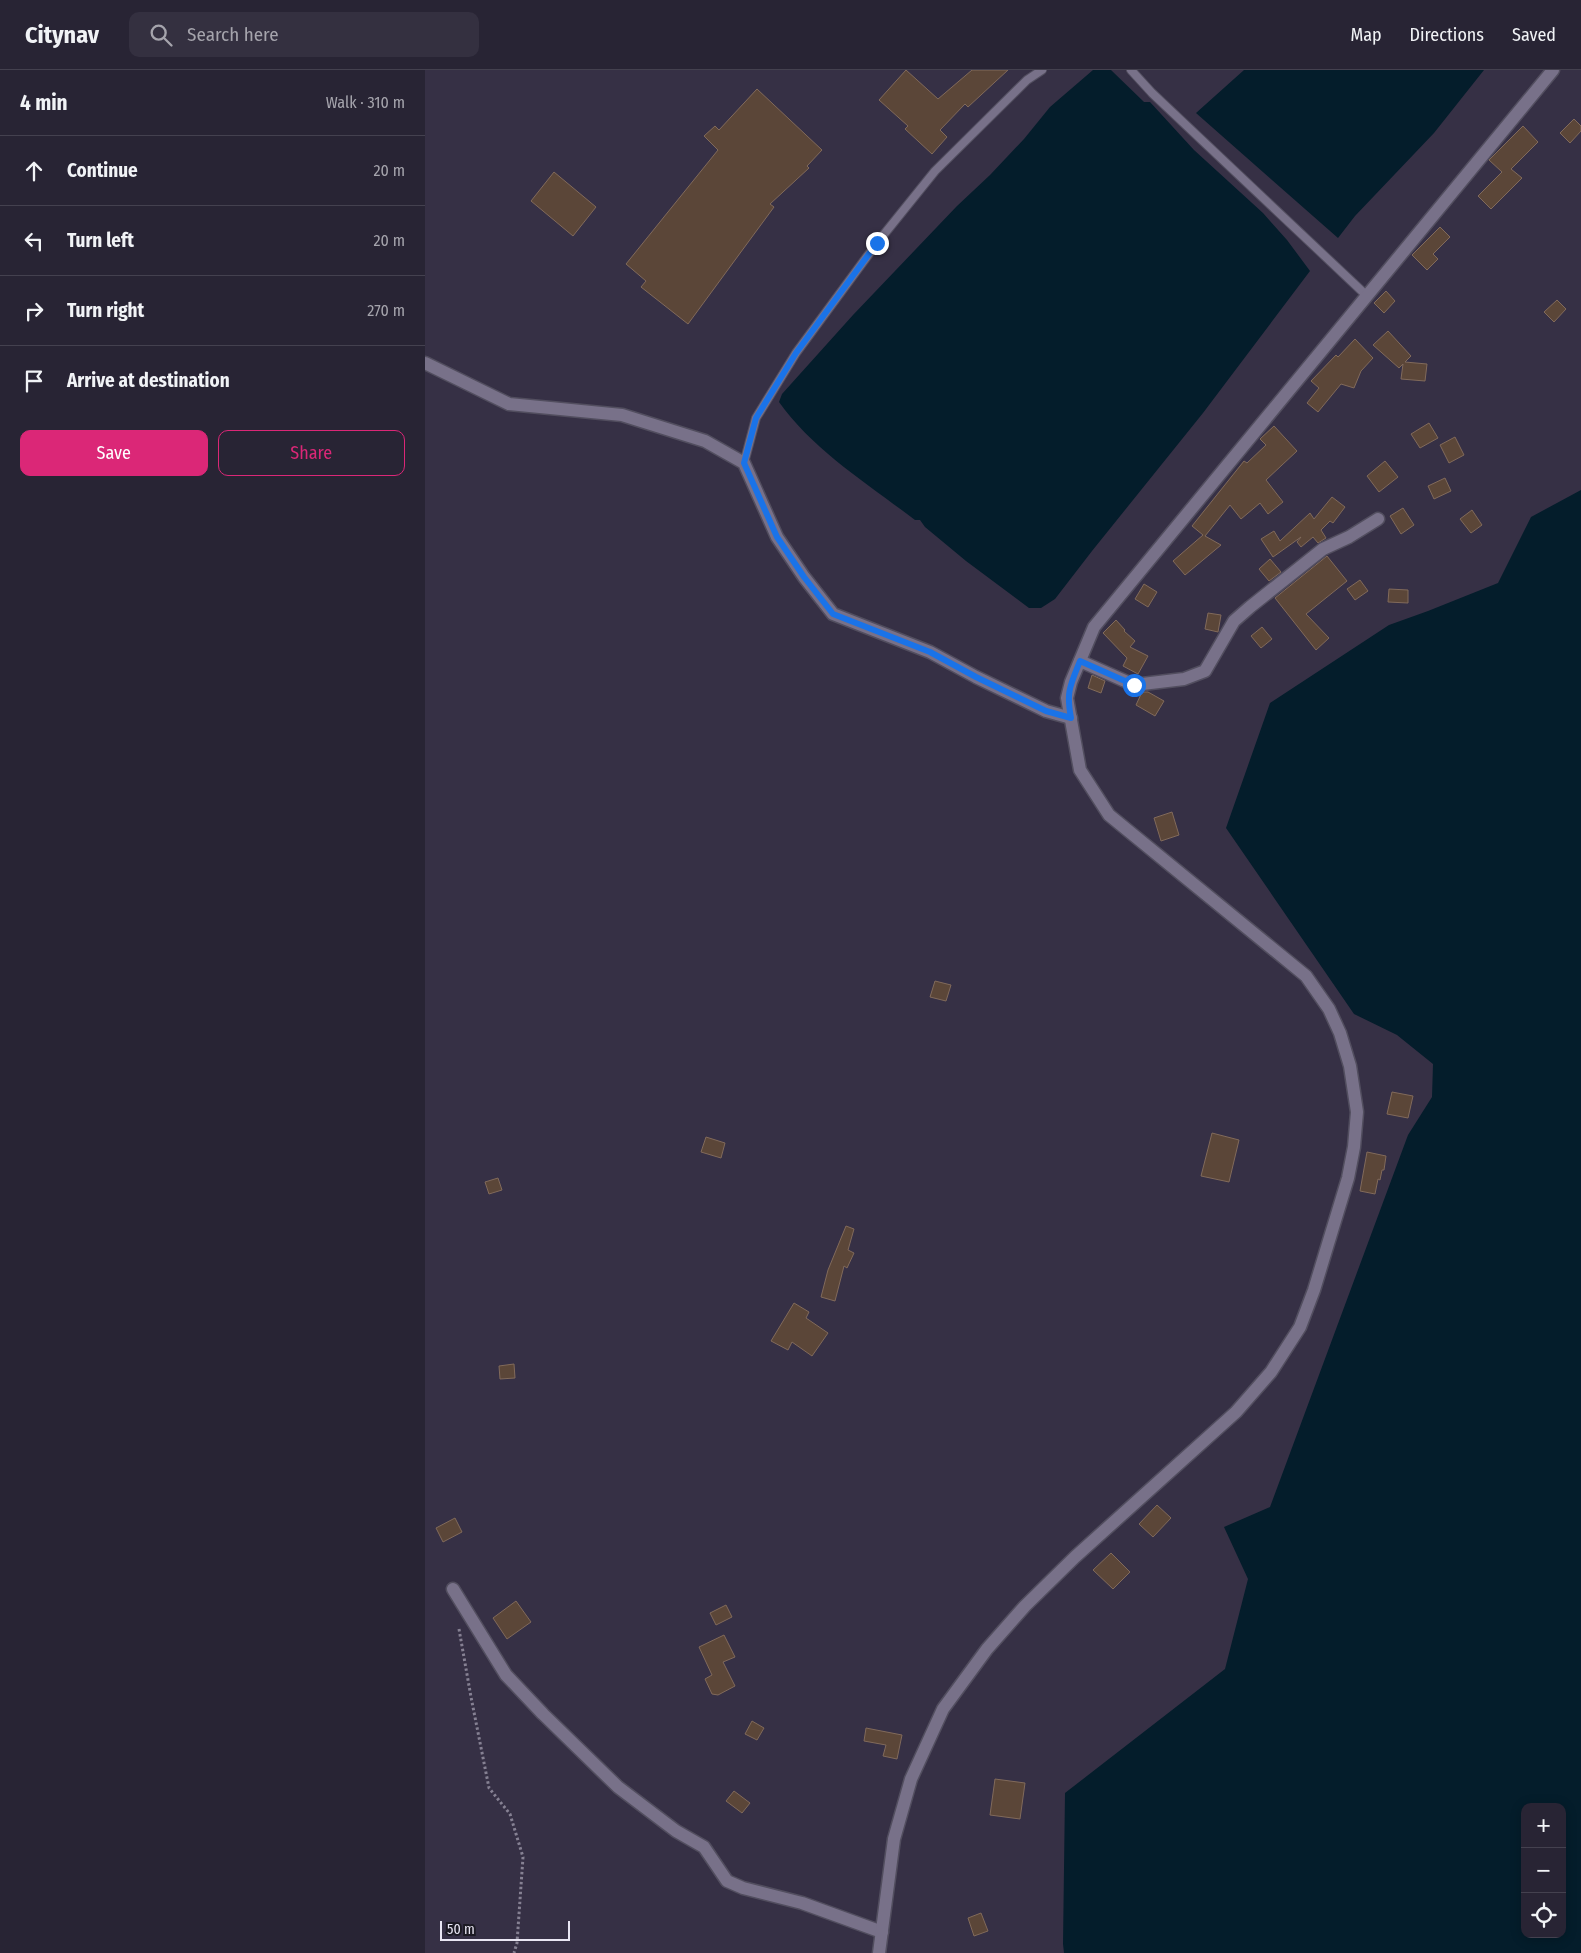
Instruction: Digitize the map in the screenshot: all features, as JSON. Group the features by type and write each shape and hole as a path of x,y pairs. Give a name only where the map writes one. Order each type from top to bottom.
{"main road":[{"path":"879,1953 894,1838 911,1779 943,1709 987,1649 1025,1606 1075,1557 1236,1412 1271,1372 1300,1326 1347,1178 1354,1147 1357,1112 1350,1066 1340,1033 1329,1009 1306,976 1109,815 1080,770 1067,698 1071,682 1094,627 1553,70"},
{"path":"425,363 509,404 622,415 705,441 744,463 777,537 804,577 833,614 930,652 1046,711 1071,718"},
{"path":"1080,661 1134,685 1184,678 1205,671 1234,621 1323,549 1349,537 1377,520"},
{"path":"453,1589 506,1675 618,1787 676,1831 704,1847 727,1881 743,1888 802,1903 881,1932"}],"lane":[{"path":"744,463 756,418 796,353 877,243 935,171 1027,80 1041,70"},
{"path":"1131,70 1152,93 1366,295"}],"path":[{"path":"459,1628 489,1788 510,1814 523,1857 517,1943 514,1953"}],"water":[{"path":"1093,70 1111,70 1144,102 1150,102 1194,150 1263,213 1287,240 1310,271 1203,413 1055,599 1041,608 1029,608 966,561 925,527 920,520 915,520 842,466 808,436 779,402 782,394 853,315 957,206 990,175 1024,139 1050,107"},
{"path":"1244,70 1484,70 1434,133 1355,216 1338,238 1196,113"},
{"path":"1581,490 1581,1953 1064,1953 1065,1793 1225,1669 1248,1579 1224,1527 1270,1507 1408,1135 1432,1097 1433,1064 1397,1035 1354,1014 1226,828 1270,703 1389,625 1498,583 1531,517"}],"building":[{"path":"906,70 938,99 972,70 1008,70 968,107 965,104 940,130 947,137 932,154 905,129 908,126 879,100"},
{"path":"757,89 822,150 807,166 809,168 770,204 774,207 688,324 641,287 646,281 626,264 718,150 704,136 715,126 719,130"},
{"path":"1574,119 1581,126 1581,131 1570,143 1560,133"},
{"path":"1523,126 1538,142 1511,169 1522,178 1491,209 1478,196 1502,172 1489,160"},
{"path":"554,172 596,207 573,236 531,201"},
{"path":"1440,227 1450,237 1433,254 1438,259 1427,270 1412,255"},
{"path":"1386,291 1395,301 1384,313 1374,303"},
{"path":"1557,300 1566,309 1554,322 1544,312"},
{"path":"1388,331 1411,356 1405,362 1427,364 1425,381 1401,379 1403,364 1399,368 1373,345"},
{"path":"1355,339 1373,358 1361,371 1354,388 1341,384 1318,412 1307,403 1319,388 1311,381 1336,355 1338,357"},
{"path":"1429,423 1438,438 1420,448 1411,434"},
{"path":"1274,426 1297,451 1266,480 1283,502 1268,514 1260,503 1241,519 1230,505 1205,536 1221,545 1185,575 1173,561 1203,535 1192,526 1244,461 1247,463 1266,445 1260,439"},
{"path":"1455,437 1464,455 1449,463 1440,445"},
{"path":"1385,461 1398,477 1379,492 1367,476"},
{"path":"1445,478 1451,491 1434,499 1428,486"},
{"path":"1332,497 1345,507 1333,523 1330,521 1321,530 1326,538 1318,543 1313,537 1301,547 1297,542 1301,537 1273,557 1261,539 1274,531 1280,541 1310,513 1314,519"},
{"path":"1403,508 1414,525 1401,534 1390,516"},
{"path":"1472,510 1482,525 1471,533 1460,519"},
{"path":"1327,556 1347,581 1306,614 1329,638 1316,650 1275,598"},
{"path":"1270,559 1281,572 1269,581 1259,569"},
{"path":"1360,580 1368,591 1355,600 1347,589"},
{"path":"1144,584 1157,592 1148,607 1135,599"},
{"path":"1389,589 1408,590 1408,603 1388,602"},
{"path":"1208,613 1221,615 1218,632 1205,629"},
{"path":"1116,620 1135,641 1130,647 1148,656 1138,674 1123,666 1127,658 1103,633"},
{"path":"1262,627 1272,639 1261,648 1251,636"},
{"path":"1092,675 1105,681 1101,693 1088,688"},
{"path":"1142,692 1148,692 1164,701 1155,716 1136,705"},
{"path":"1172,812 1179,835 1161,841 1154,818"},
{"path":"935,981 951,985 946,1001 930,997"},
{"path":"1392,1092 1413,1096 1408,1118 1387,1114"},
{"path":"1212,1133 1239,1140 1229,1182 1201,1176"},
{"path":"706,1137 725,1143 721,1158 701,1152"},
{"path":"1367,1152 1386,1156 1384,1170 1382,1170 1380,1180 1378,1179 1375,1194 1360,1191"},
{"path":"498,1178 502,1190 489,1194 485,1182"},
{"path":"846,1226 854,1229 848,1250 854,1253 847,1268 844,1266 835,1301 821,1297 828,1270"},
{"path":"794,1303 809,1312 806,1318 828,1333 812,1356 792,1342 788,1350 771,1341"},
{"path":"514,1364 515,1378 500,1379 499,1366"},
{"path":"1157,1505 1171,1518 1153,1537 1139,1524"},
{"path":"455,1518 462,1532 443,1542 436,1528"},
{"path":"1111,1553 1130,1572 1113,1589 1093,1570"},
{"path":"516,1601 531,1622 507,1639 493,1618"},
{"path":"726,1605 732,1617 716,1625 710,1613"},
{"path":"724,1635 735,1657 723,1662 735,1686 718,1695 712,1694 705,1679 712,1675 699,1647"},
{"path":"752,1721 764,1728 757,1740 745,1734"},
{"path":"866,1728 902,1735 897,1759 883,1756 886,1745 864,1741"},
{"path":"995,1779 1025,1783 1020,1819 990,1815"},
{"path":"734,1791 750,1803 742,1813 726,1801"},
{"path":"981,1913 988,1931 974,1936 968,1918"}],"route":[{"path":"877,243 796,353 756,418 750,434 744,463 777,537 804,577 833,614 930,652 1046,711 1071,718 1067,698 1071,682 1080,661 1134,685"}]}
